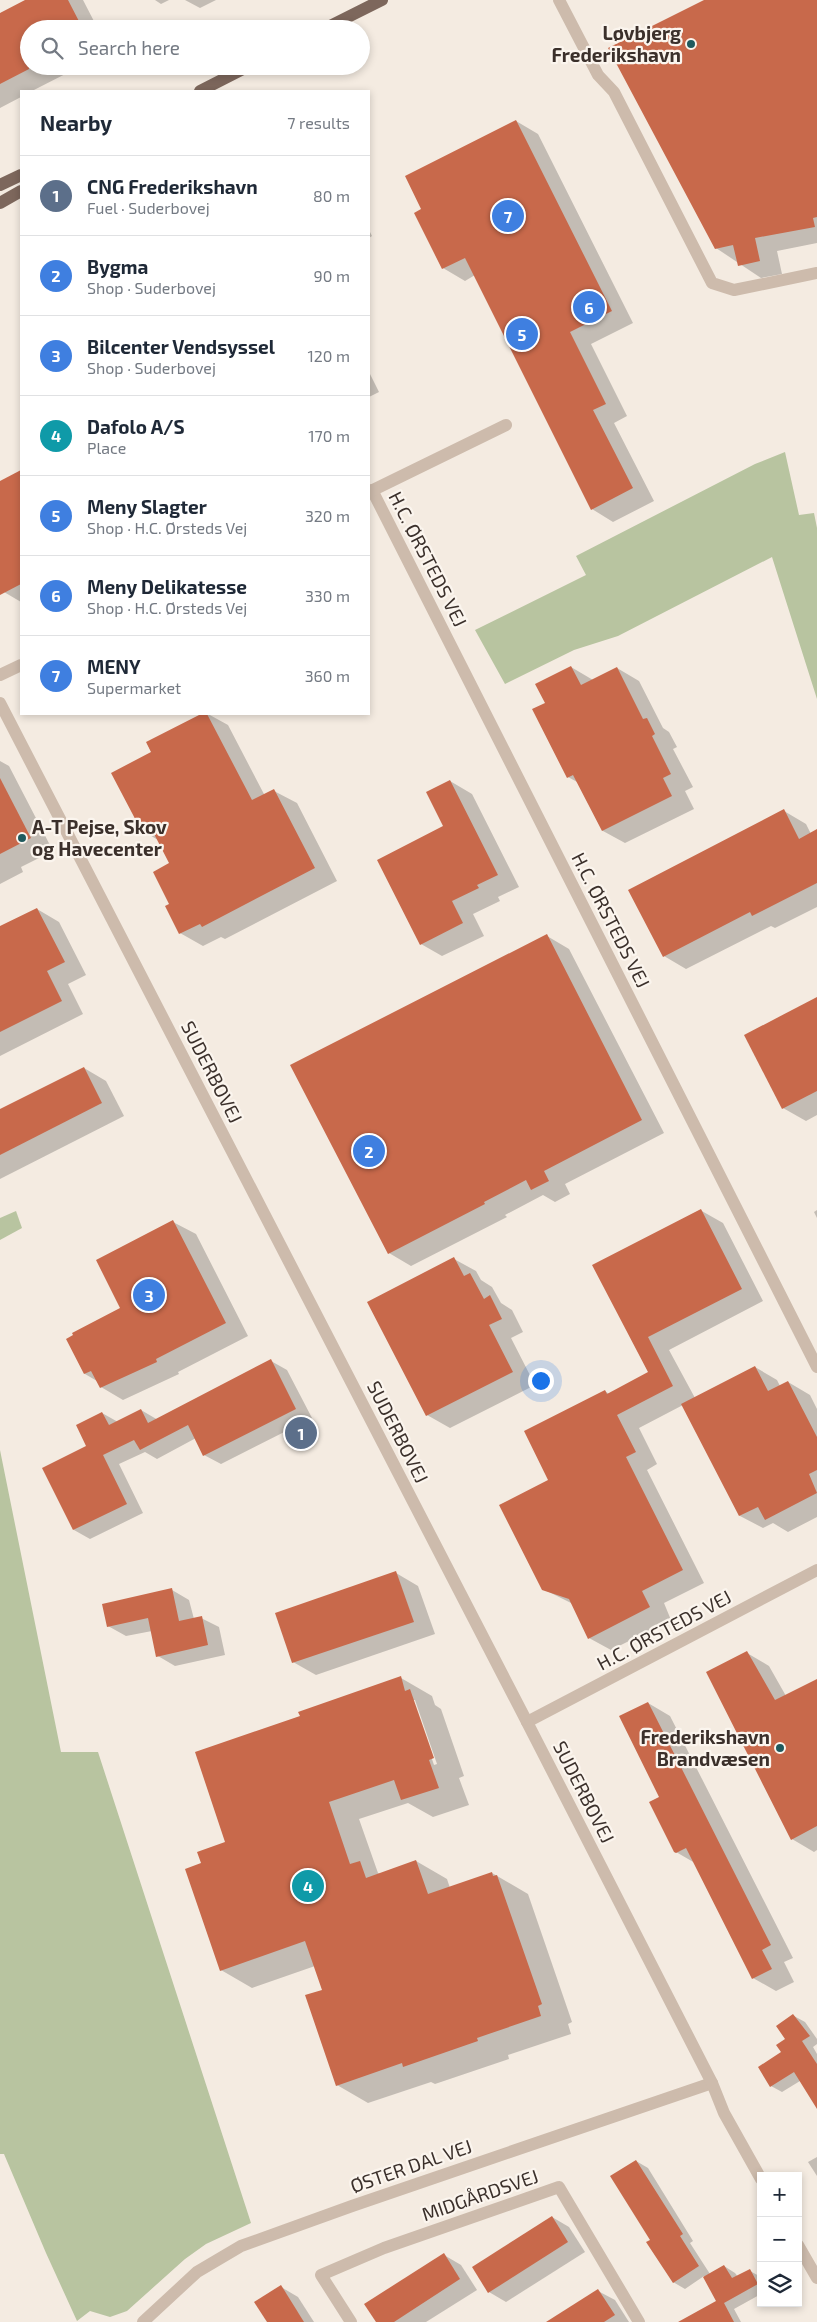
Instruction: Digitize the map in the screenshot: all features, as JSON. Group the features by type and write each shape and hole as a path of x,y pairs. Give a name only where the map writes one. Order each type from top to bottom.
{"main road":[{"path":"342,20 382,0"},
{"path":"202,90 232,75"},
{"path":"0,185 20,175"},
{"path":"0,203 20,192"}],"street":[{"path":"559,0 598,75 614,92 712,282 734,290 817,273"},
{"name":"H.C. ØRSTEDS VEJ","path":"506,425 370,491 817,1367"},
{"path":"0,675 20,665"},
{"name":"SUDERBOVEJ","path":"0,703 528,1722 712,2083 724,2113 758,2172"},
{"name":"H.C. ØRSTEDS VEJ","path":"528,1722 817,1570"},
{"name":"ØSTER DAL VEJ","path":"143,2322 197,2272 241,2246 712,2083"},
{"name":"MIDGÅRDSVEJ","path":"351,2322 321,2275 384,2248 558,2188 639,2322"},
{"path":"802,2252 817,2278"}],"green space":[{"path":"785,452 799,515 814,513 817,528 817,699 772,557 618,636 574,650 505,684 475,630 586,575 576,556 755,464"},
{"path":"16,1211 22,1228 0,1240 0,1218"},
{"path":"0,1450 61,1752 98,1752 251,2223 206,2244 185,2259 127,2311 110,2317 90,2311 77,2321 4,2154 0,2154"}],"building":[{"path":"25,0 68,0 78,20 20,20 20,74 0,84 0,13"},
{"path":"704,0 817,0 817,217 813,218 815,227 755,238 760,261 738,266 733,245 715,249 608,48"},
{"path":"516,120 612,311 570,332 606,404 593,410 633,488 591,510 465,258 442,269 414,213 421,209 405,176"},
{"path":"20,471 20,585 0,595 0,481"},
{"path":"571,666 581,685 617,667 643,719 647,718 655,734 652,736 671,774 663,778 672,796 602,831 573,775 567,778 532,709 545,703 535,684"},
{"path":"199,715 208,715 252,800 274,789 315,868 202,927 200,924 179,934 165,906 169,904 153,872 169,863 151,828 142,832 111,773 151,752 146,742"},
{"path":"0,778 31,838 0,854"},
{"path":"450,780 498,875 477,885 479,888 452,901 463,923 420,945 377,860 443,826 426,792"},
{"path":"784,809 799,839 817,829 817,883 752,916 750,912 663,957 628,890"},
{"path":"37,908 65,962 47,971 62,1001 0,1032 0,926"},
{"path":"547,934 642,1120 544,1171 549,1181 531,1190 526,1180 484,1202 485,1204 388,1254 290,1065"},
{"path":"817,997 817,1091 782,1109 744,1035"},
{"path":"84,1067 102,1103 0,1155 0,1109"},
{"path":"701,1209 742,1289 648,1337 673,1386 617,1415 636,1452 626,1457 683,1570 642,1591 650,1607 588,1639 569,1599 542,1590 499,1505 548,1480 524,1431 605,1390 607,1394 648,1372 592,1265"},
{"path":"173,1220 226,1323 156,1359 157,1362 100,1388 91,1371 84,1374 66,1339 73,1335 72,1333 120,1308 96,1260"},
{"path":"454,1257 464,1276 470,1273 484,1299 490,1295 502,1319 489,1325 513,1372 426,1416 367,1302"},
{"path":"271,1359 296,1409 203,1456 188,1425 140,1450 134,1440 103,1455 127,1504 73,1530 42,1468 86,1446 76,1425 102,1412 109,1425 141,1409 148,1423"},
{"path":"755,1366 768,1391 788,1381 817,1437 817,1470 809,1474 817,1493 765,1520 758,1507 739,1516 681,1404"},
{"path":"396,1571 414,1622 292,1663 275,1613"},
{"path":"172,1588 179,1621 202,1616 208,1645 156,1657 148,1618 107,1627 102,1604"},
{"name":"Frederikshavn Brandvæsen","path":"747,1651 775,1700 817,1679 817,1826 791,1840 706,1672"},
{"path":"401,1676 405,1691 410,1689 434,1758 429,1760 439,1788 401,1800 394,1780 329,1802 350,1864 360,1861 366,1878 416,1860 428,1894 492,1872 493,1876 497,1875 542,2004 538,2006 541,2016 477,2038 478,2041 403,2067 402,2063 336,2086 305,1995 322,1990 305,1941 220,1971 185,1869 201,1863 197,1852 225,1842 195,1752 300,1716 298,1712"},
{"path":"648,1702 771,1945 762,1950 772,1969 752,1979 686,1848 676,1853 674,1852 649,1802 659,1797 619,1716"},
{"path":"793,2014 810,2036 802,2041 817,2064 817,2109 794,2072 770,2087 758,2067 781,2052 776,2045 785,2039 776,2026"},
{"path":"636,2160 683,2234 680,2236 699,2266 673,2283 646,2242 650,2240 610,2176"},
{"path":"552,2216 568,2242 488,2293 472,2267"},
{"path":"444,2253 460,2279 394,2322 376,2322 364,2304"},
{"path":"724,2265 732,2278 750,2269 757,2285 724,2303 734,2322 678,2322 716,2301 703,2277"},
{"path":"281,2285 304,2322 267,2322 254,2302"},
{"path":"598,2289 615,2315 604,2322 546,2322"}],"place":[{"name":"Løvbjerg Frederikshavn","path":"691,44"},
{"name":"MENY","path":"508,216"},
{"name":"Meny Delikatesse","path":"589,307"},
{"name":"Meny Slagter","path":"522,334"},
{"name":"A-T Pejse, Skov og Havecenter","path":"22,838"},
{"name":"Bygma","path":"369,1151"},
{"name":"Bilcenter Vendsyssel","path":"149,1295"},
{"name":"CNG Frederikshavn","path":"301,1433"},
{"name":"Frederikshavn Brandvæsen","path":"780,1748"},
{"name":"Dafolo A/S","path":"308,1886"}]}
